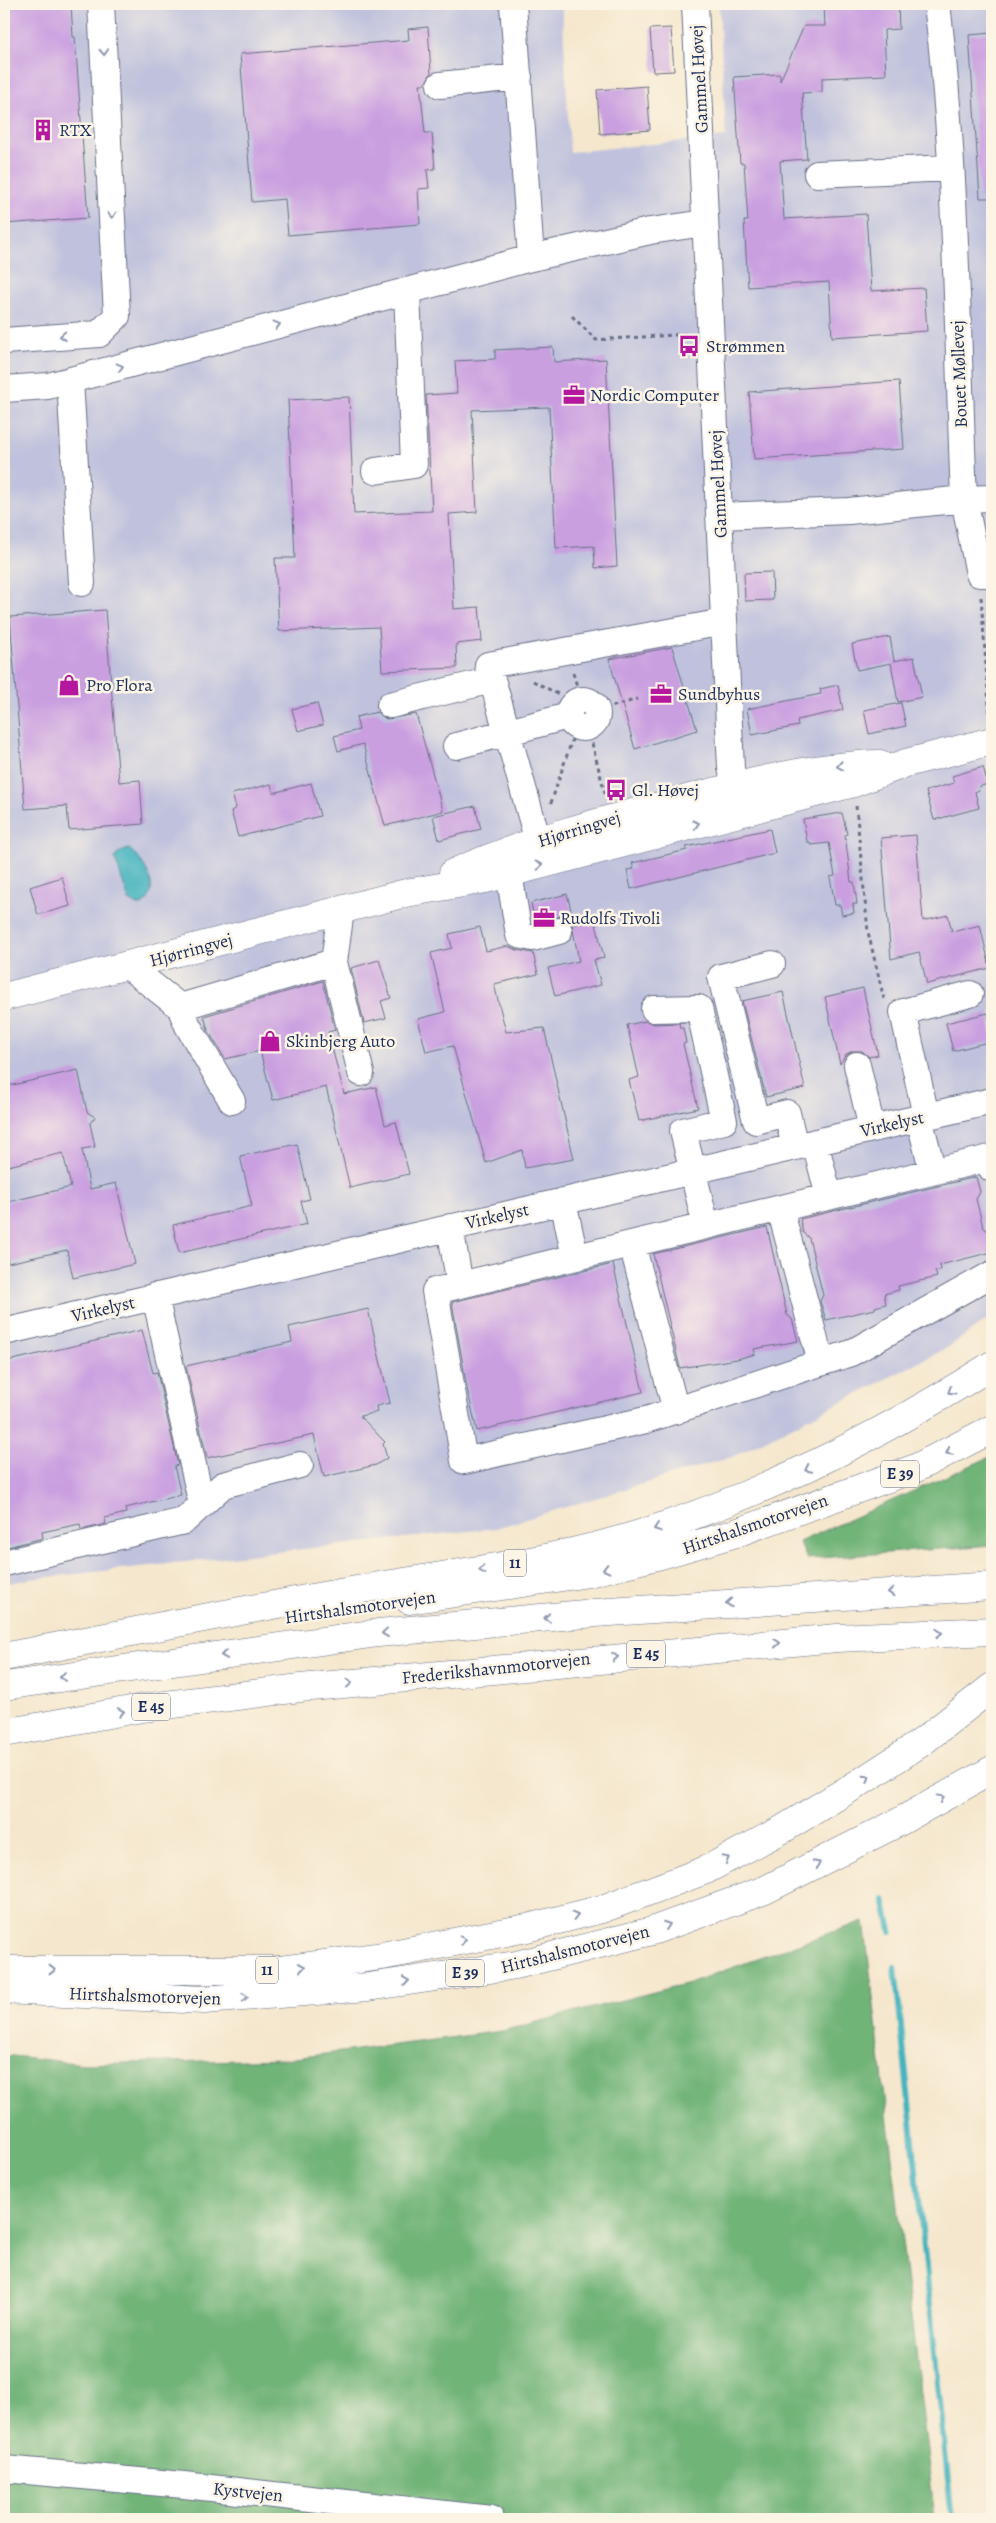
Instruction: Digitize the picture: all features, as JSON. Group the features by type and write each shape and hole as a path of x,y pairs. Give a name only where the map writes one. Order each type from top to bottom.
{"main road":[{"name":"Hjørringvej","path":"4,997 406,893 509,873 741,813 854,783 906,764 992,741"},
{"name":"Hjørringvej","path":"406,893 480,861 538,841 613,818 735,786 851,764 906,764"},
{"name":"11","path":"4,1657 373,1587 494,1568 586,1548 653,1530 791,1478 924,1409 992,1365"},
{"name":"Hirtshalsmotorvejen","path":"4,1661 589,1573 657,1556 744,1530 916,1468 992,1429"},
{"name":"E 45","path":"4,1686 388,1632 595,1613 992,1586"},
{"name":"Frederikshavnmotorvejen","path":"4,1733 142,1708 310,1687 828,1639 992,1631"},
{"name":"11","path":"4,1970 279,1970 402,1952 527,1928 602,1909 706,1870 784,1829 864,1780 971,1705 992,1687"},
{"name":"Hirtshalsmotorvejen","path":"4,1990 204,2000 368,1987 516,1965 652,1931 765,1890 899,1822 992,1770"}],"street":[{"path":"4,341 98,334 117,316 101,4"},
{"path":"513,4 531,258"},
{"name":"Gammel Høvej","path":"695,4 731,768 741,813"},
{"name":"Bouet Møllevej","path":"937,4 943,54 950,168 964,499 986,574"},
{"path":"440,85 519,76"},
{"path":"817,174 950,168"},
{"path":"4,389 48,386 531,258 650,231 705,223"},
{"path":"375,471 414,466 407,291"},
{"path":"70,380 82,583"},
{"path":"719,516 856,510 992,498"},
{"path":"538,841 488,665 724,622"},
{"path":"390,705 492,680"},
{"path":"456,746 580,714"},
{"path":"509,873 519,935 533,938 560,931"},
{"path":"341,910 334,962 361,1073"},
{"path":"180,1007 334,962"},
{"path":"772,964 721,977 756,1121 787,1113 805,1144 829,1197"},
{"path":"128,966 180,1007 188,1026 232,1101"},
{"path":"933,1172 903,1012 970,994"},
{"path":"654,1010 698,1008 724,1121 683,1131 691,1171 706,1226"},
{"path":"857,1066 872,1129"},
{"name":"Virkelyst","path":"4,1332 991,1101"},
{"path":"992,1169 990,1158 435,1291 464,1461 646,1420 851,1353 992,1274"},
{"path":"563,1201 575,1257"},
{"path":"780,1208 821,1363"},
{"path":"450,1227 460,1285"},
{"path":"632,1244 676,1411"},
{"path":"155,1296 202,1505"},
{"path":"4,1563 184,1521 223,1485 300,1465"},
{"name":"Kystvejen","path":"4,2469 385,2513 491,2519"}],"path":[{"path":"572,316 596,340 693,334"},
{"path":"986,574 992,741"},
{"path":"568,651 580,714 606,799"},
{"path":"527,678 580,714 638,699"},
{"path":"529,809 551,803 580,714"},
{"path":"854,783 868,932 886,1007"}],"shaded area":[{"path":"4,4 562,4 570,152 726,137 719,4 992,4 992,1316 947,1348 732,1457 496,1528 30,1579 4,1584"}],"green space":[{"path":"992,1456 992,1545 807,1559 799,1542"},
{"path":"864,1921 935,2519 4,2519 4,2055 84,2064 287,2059 502,2031 689,1983"}],"water":[{"path":"129,849 141,861 150,877 151,893 140,906 129,900 115,859 118,853"}],"building":[{"name":"RTX","path":"4,4 71,4 88,218 4,224"},
{"path":"824,4 898,4 899,29 884,30 886,75 822,78 822,92 802,93 807,159 780,161 784,219 866,214 871,291 924,288 927,331 832,337 829,282 748,287 744,221 748,221 744,163 740,163 734,77 780,74 780,81 804,26 825,26"},
{"path":"428,27 431,73 425,84 420,84 425,133 432,133 435,169 427,170 429,188 418,189 420,224 288,235 285,199 252,202 240,54 409,40 408,29"},
{"path":"671,28 674,71 653,72 650,29"},
{"path":"992,33 992,198 980,198 969,35"},
{"path":"647,86 650,130 600,134 597,90"},
{"path":"553,347 554,362 606,359 617,566 595,568 594,546 556,548 549,407 472,410 477,512 449,514 454,609 479,607 482,641 456,644 457,668 382,671 379,627 279,631 275,558 295,558 288,400 349,397 354,514 432,511 426,395 457,393 455,361 495,359 495,350"},
{"path":"899,381 904,449 754,459 749,392"},
{"path":"772,572 773,600 745,601 744,573"},
{"path":"105,610 119,782 140,780 143,824 69,830 67,806 25,809 10,617"},
{"path":"890,637 894,661 914,657 922,697 898,702 891,663 857,670 852,644"},
{"name":"Sundbyhus","path":"672,647 697,730 635,749 609,659"},
{"path":"838,685 843,710 797,720 798,726 752,735 747,709 821,694 820,689"},
{"path":"317,703 323,725 298,731 292,709"},
{"path":"901,703 906,726 869,734 864,710"},
{"path":"377,712 386,719 416,714 443,811 385,826 363,744 338,751 334,736 359,730 356,717"},
{"path":"983,767 988,784 978,787 979,790 975,792 979,808 934,820 926,791 954,783 952,776"},
{"path":"311,783 320,816 238,837 231,811 236,808 232,794 271,784 273,793"},
{"path":"475,806 481,829 439,840 433,816"},
{"path":"842,813 847,834 845,835 851,882 854,882 857,904 853,904 854,913 842,915 840,905 835,905 830,877 835,876 829,843 811,845 810,842 807,842 803,819"},
{"path":"770,829 775,853 631,889 627,870 634,869 632,863 687,850 686,847"},
{"path":"916,835 923,921 948,915 952,932 980,925 990,968 927,984 919,952 891,959 881,838"},
{"path":"62,877 70,906 38,915 30,887"},
{"path":"567,894 574,922 571,923 562,916 535,922 531,903"},
{"path":"595,920 604,958 594,960 601,985 555,996 548,968 579,961 572,925"},
{"path":"480,927 486,951 508,946 516,950 533,953 538,974 494,984 506,1032 544,1028 574,1159 525,1168 522,1150 486,1163 453,1046 426,1052 418,1019 445,1012 431,953 452,948 449,934"},
{"path":"379,960 391,998 381,1001 386,1018 364,1023 351,968"},
{"name":"Skinbjerg Auto","path":"323,981 335,1030 328,1032 344,1094 376,1087 385,1125 396,1122 409,1174 350,1188 326,1087 273,1100 260,1051 225,1059 208,1030 204,1016"},
{"path":"863,988 878,1055 869,1057 862,1051 853,1051 846,1054 840,1064 825,997"},
{"path":"783,992 805,1088 766,1097 742,1001"},
{"path":"988,1013 992,1041 953,1051 946,1023"},
{"path":"646,1021 654,1024 679,1023 680,1028 683,1028 686,1043 683,1044 698,1108 639,1121 629,1080 639,1077 627,1025"},
{"path":"78,1070 87,1112 95,1117 90,1123 95,1147 82,1149 90,1189 116,1183 135,1264 73,1278 67,1250 8,1263 4,1245 4,1203 71,1187 63,1153 4,1167 4,1087"},
{"path":"297,1144 310,1199 301,1201 307,1224 179,1253 173,1225 252,1206 240,1156"},
{"path":"976,1177 980,1192 976,1199 983,1227 990,1233 992,1252 940,1265 941,1270 935,1271 937,1277 898,1286 899,1290 884,1294 886,1304 875,1307 875,1309 826,1320 820,1301 823,1295 809,1238 803,1233 800,1219"},
{"path":"767,1227 787,1315 792,1319 798,1341 754,1349 755,1354 737,1359 680,1368 653,1254"},
{"path":"613,1264 643,1392 477,1431 467,1388 452,1302"},
{"path":"368,1309 390,1403 376,1406 377,1412 360,1416 385,1442 383,1444 387,1458 376,1465 324,1477 314,1435 207,1458 186,1366 292,1342 289,1327"},
{"path":"142,1330 153,1373 157,1372 178,1465 174,1466 181,1495 125,1508 126,1513 105,1518 106,1524 81,1530 80,1524 42,1532 43,1538 4,1548 4,1362"}],"waterway":[{"path":"884,1899 891,1931"},
{"path":"895,1967 952,2519"}],"place":[{"name":"RTX","path":"43,130"},
{"name":"Strømmen","path":"689,346"},
{"name":"Nordic Computer","path":"574,395"},
{"name":"Pro Flora","path":"69,685"},
{"name":"Sundbyhus","path":"661,694"},
{"name":"Gl. Høvej","path":"616,790"},
{"name":"Rudolfs Tivoli","path":"544,918"},
{"name":"Skinbjerg Auto","path":"270,1041"}]}
